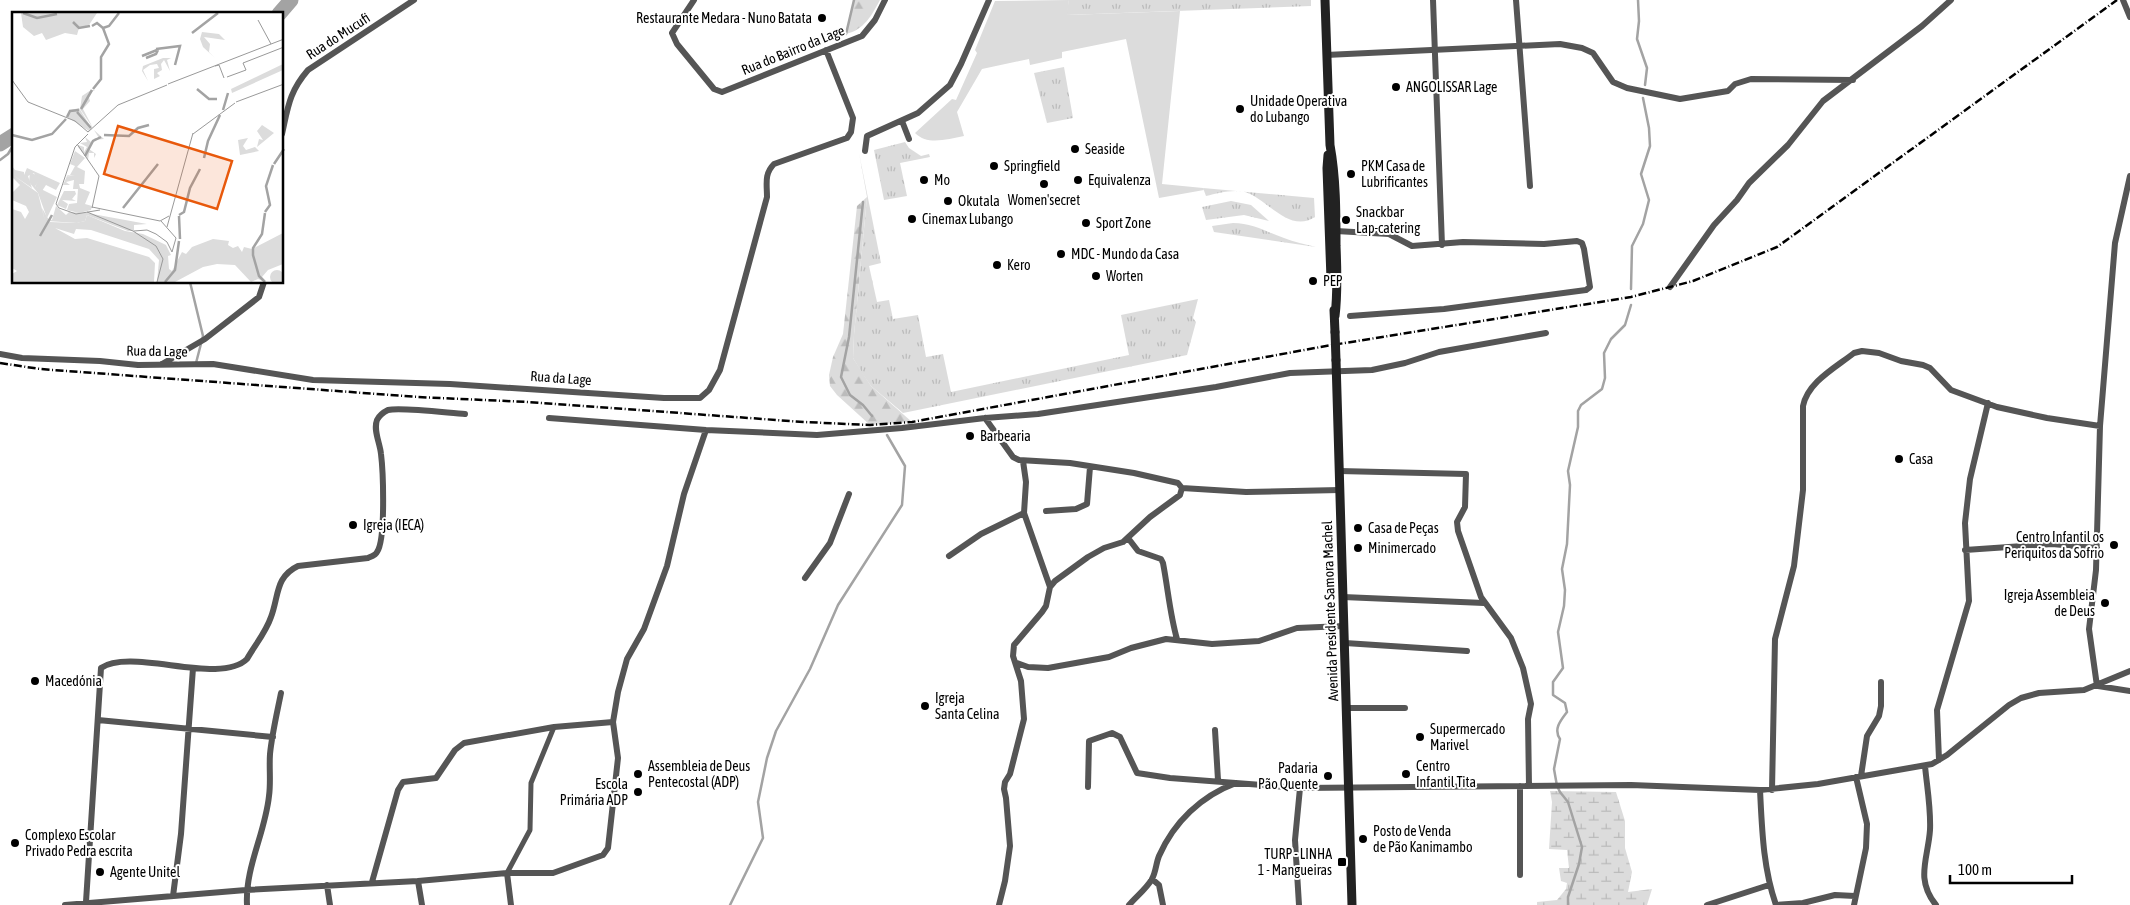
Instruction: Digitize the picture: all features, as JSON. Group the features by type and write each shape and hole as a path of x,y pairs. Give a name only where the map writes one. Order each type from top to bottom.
{"main road":[{"name":"Avenida Presidente Samora Machel","path":"1325,0 1330,145 1334,168 1336,230 1337,299 1335,332 1352,905"},
{"name":"Avenida Presidente Samora Machel","path":"1330,145 1327,168 1332,298 1335,316"}],"street":[{"name":"Rua do Mucufi","path":"284,125 290,98 296,84 308,70 414,0"},
{"name":"Rua do Bairro da Lage","path":"694,0 672,33 677,44 714,89 722,92 862,36 875,20 885,0"},
{"path":"865,151 867,136 918,113 950,85 962,64 989,0"},
{"path":"1433,0 1442,245"},
{"path":"1516,0 1530,186"},
{"path":"1670,287 1714,225 1737,200 1749,183 1788,145 1823,101 1922,26 1951,0"},
{"path":"2123,0 2130,17"},
{"path":"1326,55 1560,44 1582,48 1593,53 1613,82 1627,88 1680,99 1728,91 1735,84 1751,79 1853,80"},
{"name":"Rua da Lage","path":"0,354 22,358 161,364 213,364 313,380 450,384 664,398 700,398 709,390 720,370 767,196 766,175 768,170 774,164 847,138 851,132 853,118 826,50"},
{"path":"902,121 909,138"},
{"path":"2097,686 2088,629 2096,548 2100,426 2115,243 2130,176"},
{"path":"1336,230 1389,234 1412,246 1463,242 1544,244 1577,241 1582,243 1584,248 1590,287 1586,290 1444,309 1350,316"},
{"path":"161,364 205,339 259,297 263,284"},
{"path":"548,418 706,430 818,435 902,428 1038,414 1283,374 1372,370 1405,363 1439,352 1546,333"},
{"path":"1772,790 1775,639 1794,566 1803,490 1803,406 1805,396 1812,387 1854,353 1862,350 1923,365 1930,368 1951,390 1997,407 2047,418 2100,426"},
{"path":"1939,760 1937,710 1969,602 1965,523 1970,479 1988,403"},
{"path":"86,902 101,668 107,664 134,662 192,668 231,668 242,664 247,659 271,617 281,582 287,571 298,566 368,558 377,552 380,544 384,508 381,451 376,429 377,420 382,414 394,410 465,414"},
{"path":"985,418 1013,457 1023,461 1063,462 1134,473 1178,483 1182,488 1246,492 1340,490"},
{"path":"65,905 246,890 418,881 507,873 553,872 603,855 608,848 618,758 613,722 618,692 627,660 644,629 667,566 684,494 706,430"},
{"path":"1023,461 1026,488 1024,513 1050,587"},
{"path":"1046,511 1076,509 1087,504 1090,467"},
{"path":"1339,471 1466,474 1465,507 1458,522 1458,531 1484,603 1511,638 1523,668 1531,704 1528,719 1529,786"},
{"path":"999,905 1010,846 1004,789 1005,782 1010,774 1024,719 1021,680 1014,656 1014,645 1046,606 1050,587 1055,581 1088,557 1104,548 1123,542 1150,517 1180,494 1182,488"},
{"path":"805,578 830,543 849,494"},
{"path":"949,556 981,534 1024,513"},
{"path":"1128,538 1138,551 1161,560 1163,564 1172,606 1172,618 1178,639"},
{"path":"1965,550 2052,544 2096,548"},
{"path":"1343,598 1484,603"},
{"path":"1017,663 1028,667 1048,668 1109,657 1157,640 1178,639 1212,644 1231,643 1260,640 1297,628 1344,626"},
{"path":"1344,644 1467,651"},
{"path":"173,896 181,834 192,668"},
{"path":"1088,787 1089,741 1092,738 1112,733 1120,737 1137,773 1170,778 1218,780 1300,788 1630,785 1772,790 1925,766 1939,760 2009,705 2021,698 2039,693 2084,690 2130,671"},
{"path":"1854,905 1866,848 1867,824 1859,776 1867,736 1879,716 1882,706 1881,682"},
{"path":"2097,686 2130,691"},
{"path":"247,905 246,890 253,854 262,830 269,796 270,753 281,693"},
{"path":"1346,708 1404,708"},
{"path":"98,720 273,737"},
{"path":"372,882 398,790 403,782 436,778 455,750 464,744 554,727 613,722"},
{"path":"511,905 507,873 530,830 531,783 554,727"},
{"path":"1215,730 1218,780"},
{"path":"1925,766 1930,831 1924,881 1929,896 1936,905"},
{"path":"1129,905 1152,879 1158,859 1169,836 1203,800 1220,789 1237,783"},
{"path":"1520,786 1520,875"},
{"path":"1299,905 1295,840 1300,788"},
{"path":"1760,790 1764,852 1770,886 1776,905 1803,903 1834,895 1855,896"},
{"path":"1152,879 1159,885 1163,905"},
{"path":"418,881 422,905"},
{"path":"327,886 330,905"},
{"path":"1707,905 1770,886"}],"green space":[{"path":"854,0 880,0 863,25 846,34"},
{"path":"1069,0 1311,0 1311,6 1066,15"},
{"path":"1069,0 1067,15 1180,11 1162,184 1203,188 1204,190 1159,198 1126,39 1062,52 1062,58 1030,65 1029,59 982,69 957,112 964,136 932,140 920,137 915,133 952,99 956,100 977,53 975,50 995,1"},
{"path":"1064,67 1073,118 1047,123 1034,73"},
{"path":"905,142 909,148 921,156 929,154 930,157 900,163 907,196 884,200 874,150"},
{"path":"859,153 881,263 869,266 877,302 889,300 893,319 918,315 926,357 943,354 951,392 1129,355 1121,315 1198,299 1193,318 1196,322 1187,355 903,413 871,386 853,358 867,197"},
{"path":"1203,188 1236,191 1206,196"},
{"path":"1246,192 1314,198 1315,217 1305,221 1296,221"},
{"path":"867,197 853,358 871,386 912,422 870,425 837,395 830,386 829,375 833,357 843,334 857,206"},
{"path":"1231,201 1251,205 1269,221 1244,215 1206,220 1202,207"},
{"path":"1233,223 1253,226 1316,247 1214,232 1212,226"},
{"path":"1550,791 1616,792 1625,821 1625,848 1632,872 1628,892 1652,889 1647,905 1537,905 1537,902 1557,900 1566,889 1567,883 1561,881 1559,868 1569,868 1567,850 1549,849 1552,802"}],"waterway":[{"path":"281,12 291,0"},
{"path":"846,34 854,0"},
{"path":"1638,0 1639,21 1637,39 1647,68 1645,85"},
{"path":"1631,289 1632,246 1643,224 1649,200 1641,174 1650,146 1649,128 1643,98"},
{"path":"0,144 12,136"},
{"path":"0,160 8,154 12,147"},
{"path":"863,202 849,337 841,377 850,395 863,405 872,416"},
{"path":"190,284 203,336 196,363"},
{"path":"1568,905 1568,897 1579,864 1582,847 1568,802 1557,786 1554,769 1560,739 1557,732 1560,721 1567,712 1565,703 1553,695 1553,682 1563,668 1558,632 1564,606 1565,590 1562,569 1567,544 1570,485 1568,471 1578,427 1578,411 1581,405 1602,389 1605,378 1604,353 1611,339 1625,325 1631,305"},
{"path":"730,905 763,838 758,802 767,758 776,731 810,669 838,605 902,505 905,466 887,435"}],"railway":[{"path":"0,363 40,369 418,397 528,402 804,422 870,425 912,422 1326,346 1631,297 1693,281 1777,247 2117,0"}],"place":[{"name":"Restaurante Medara - Nuno Batata","path":"822,18"},
{"name":"ANGOLISSAR Lage","path":"1396,87"},
{"name":"Unidade Operativa do Lubango","path":"1240,109"},
{"name":"Seaside","path":"1075,149"},
{"name":"Springfield","path":"994,166"},
{"name":"PKM Casa de Lubrificantes","path":"1351,174"},
{"name":"Mo","path":"924,180"},
{"name":"Equivalenza","path":"1078,180"},
{"name":"Women'secret","path":"1044,184"},
{"name":"Okutala","path":"948,201"},
{"name":"Cinemax Lubango","path":"912,219"},
{"name":"Snackbar Lap-catering","path":"1346,220"},
{"name":"Sport Zone","path":"1086,223"},
{"name":"MDC - Mundo da Casa","path":"1061,254"},
{"name":"Kero","path":"997,265"},
{"name":"Worten","path":"1096,276"},
{"name":"PEP","path":"1313,281"},
{"name":"Barbearia","path":"970,436"},
{"name":"Casa","path":"1899,459"},
{"name":"Igreja (IECA)","path":"353,525"},
{"name":"Casa de Peças","path":"1358,528"},
{"name":"Centro Infantil os Periquitos da Sofrio","path":"2114,545"},
{"name":"Minimercado","path":"1358,548"},
{"name":"Igreja Assembleia de Deus","path":"2105,603"},
{"name":"Macedónia","path":"35,681"},
{"name":"Igreja Santa Celina","path":"925,706"},
{"name":"Supermercado Marivel","path":"1420,737"},
{"name":"Assembleia de Deus Pentecostal (ADP)","path":"638,774"},
{"name":"Centro Infantil Tita","path":"1406,774"},
{"name":"Padaria Pão Quente","path":"1328,776"},
{"name":"Escola Primária ADP","path":"638,792"},
{"name":"Posto de Venda de Pão Kanimambo","path":"1363,839"},
{"name":"Complexo Escolar Privado Pedra escrita","path":"15,843"},
{"name":"TURP - LINHA 1 - Mangueiras","path":"1342,862"},
{"name":"Agente Unitel","path":"100,872"}]}
